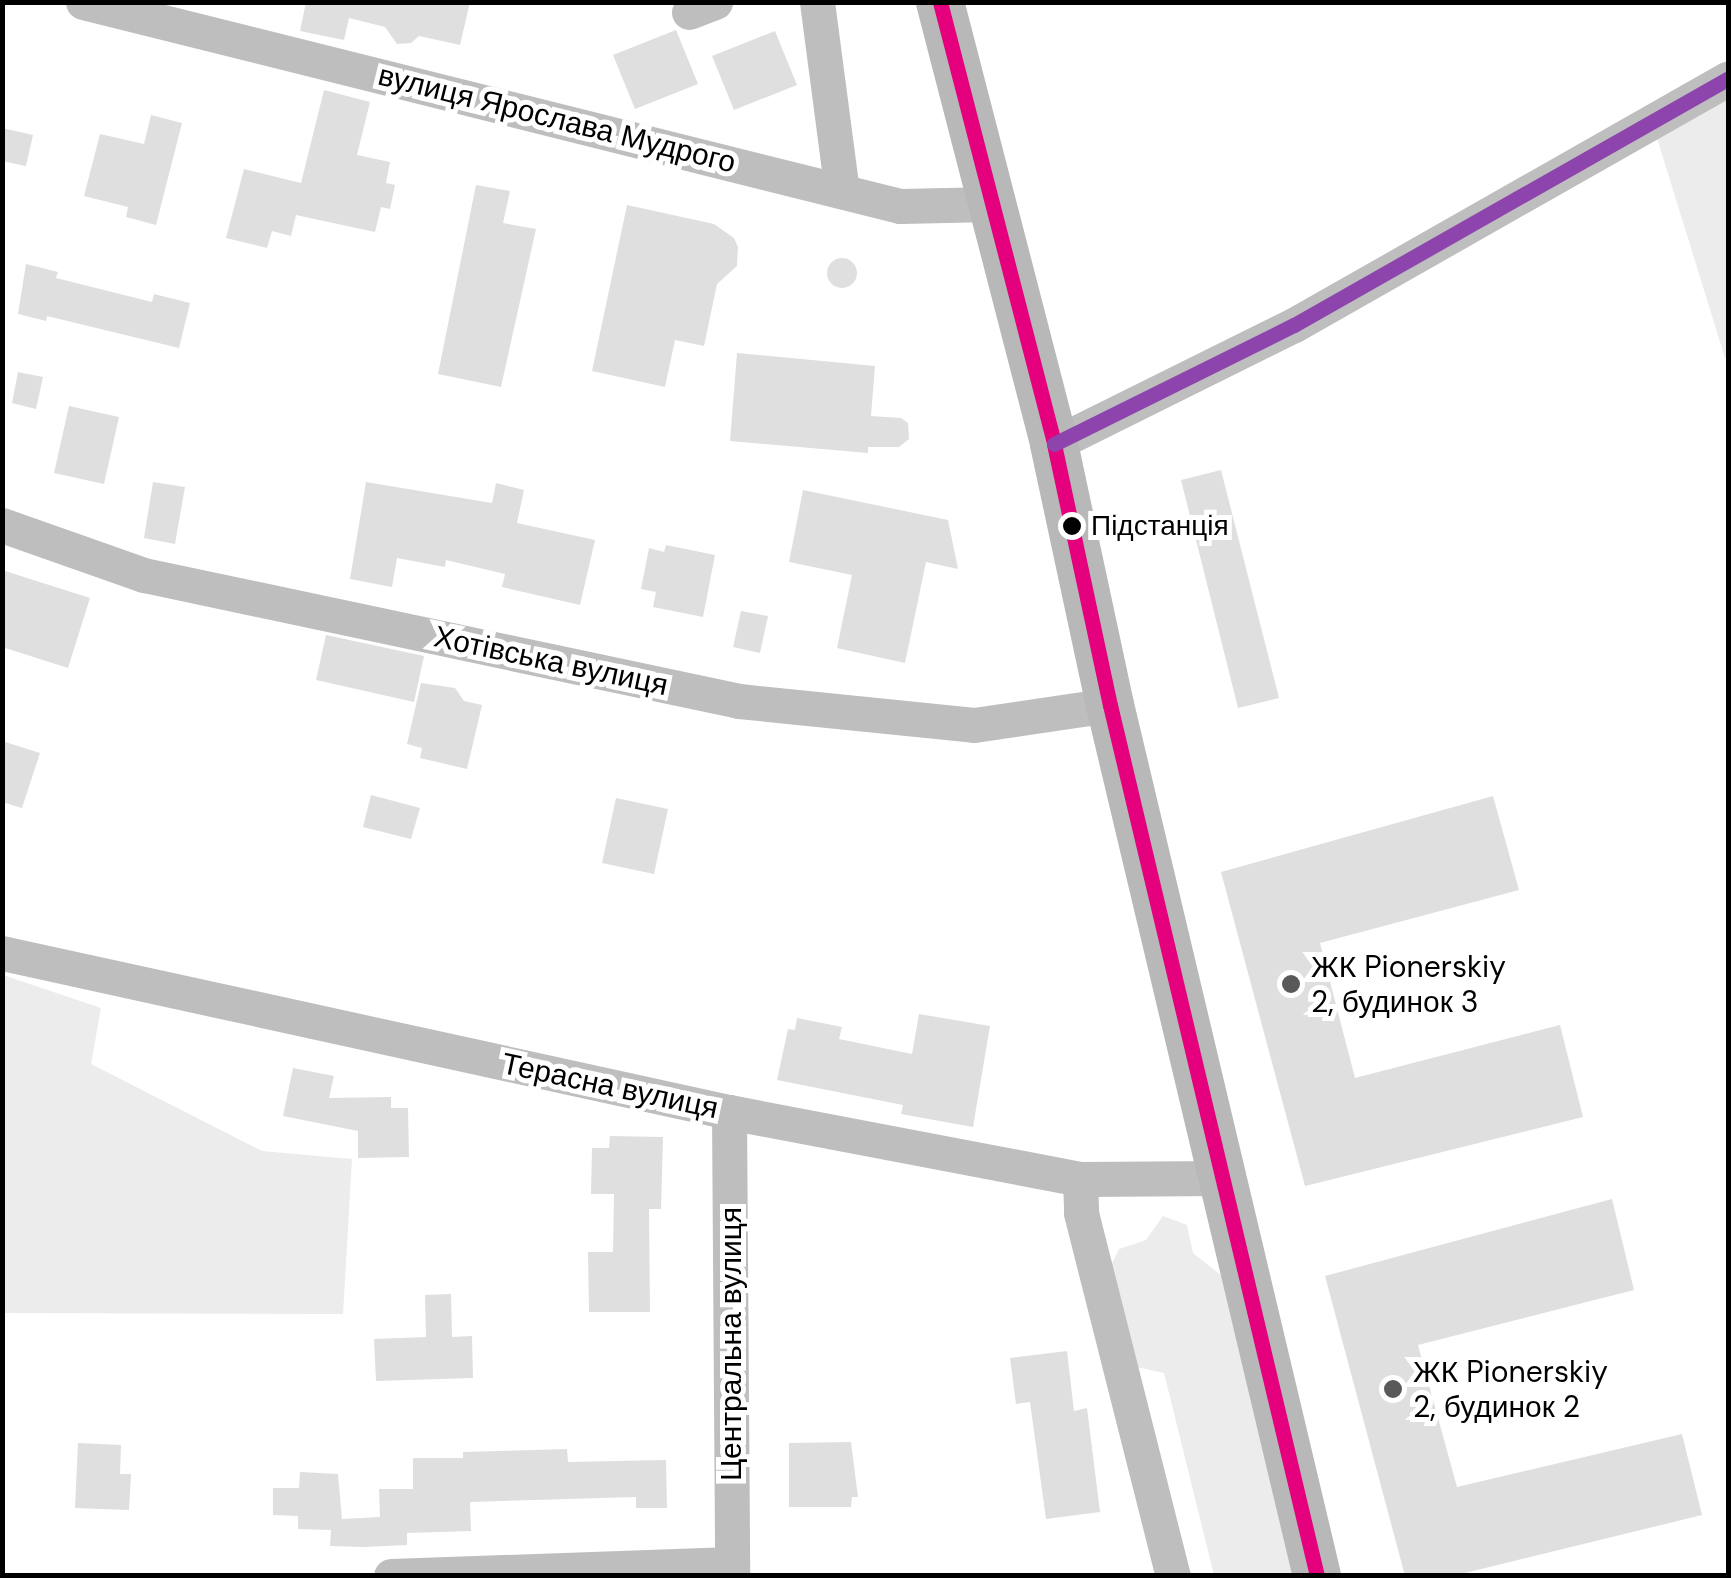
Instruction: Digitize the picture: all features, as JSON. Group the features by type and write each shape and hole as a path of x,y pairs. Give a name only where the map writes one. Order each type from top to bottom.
{"street":[{"name":"вулиця Ярослава Мудрого","path":"83,2 136,8 900,206 992,204"},
{"path":"816,2 842,191"},
{"path":"940,2 1054,444 1110,705 1316,1576"},
{"path":"1054,444 1294,326 1728,78"},
{"name":"Хотівська вулиця","path":"2,525 144,575 739,700 974,725 1110,705"},
{"name":"Терасна вулиця","path":"2,953 729,1112 1080,1179 1222,1178"},
{"name":"Центральна вулиця","path":"729,1112 732,1570"},
{"path":"1080,1179 1081,1213 1173,1576"},
{"path":"391,1576 732,1570"}],"shaded area":[{"path":"1728,78 1728,357 1725,358 1652,122"},
{"path":"3,975 101,1008 91,1064 262,1151 352,1159 343,1314 3,1313"},
{"path":"1163,1216 1187,1225 1193,1253 1222,1276 1302,1575 1214,1575 1164,1373 1136,1367 1107,1274 1119,1249 1146,1240"}],"building":[{"path":"306,2 470,2 460,45 419,36 411,43 397,44 385,27 349,18 344,40 300,31"},
{"path":"676,30 698,84 635,109 613,55"},
{"path":"775,31 797,85 734,110 712,56"},
{"path":"324,90 370,102 357,155 390,162 386,183 395,185 390,209 381,207 375,232 296,215 291,236 272,231 267,248 226,238 244,169 301,183"},
{"path":"151,115 182,123 156,225 126,217 128,207 84,196 100,134 144,144"},
{"path":"2,128 33,135 26,166 2,161"},
{"path":"476,185 510,191 503,223 536,229 501,387 438,374"},
{"path":"627,205 714,224 734,238 738,247 737,266 717,284 704,346 675,340 665,387 592,371"},
{"path":"842,258 856,267 857,273 848,287 842,288 828,279 827,273 836,259"},
{"path":"26,264 58,272 56,278 152,302 154,294 190,303 179,348 47,316 46,321 18,314"},
{"path":"737,353 875,366 871,416 901,418 908,423 909,439 899,447 868,447 868,453 730,441"},
{"path":"18,372 43,377 36,409 12,403"},
{"path":"69,406 119,417 104,484 54,473"},
{"path":"1221,470 1279,698 1238,708 1181,480"},
{"path":"153,482 185,487 175,544 144,538"},
{"path":"366,482 492,503 496,483 524,490 517,523 595,540 580,605 502,587 505,574 446,560 445,567 397,558 392,587 350,579"},
{"path":"803,490 948,520 958,569 926,562 905,663 837,648 852,575 789,562"},
{"path":"666,545 715,555 703,617 653,607 656,592 641,589 649,548 664,552"},
{"path":"2,570 90,598 68,668 2,647"},
{"path":"741,611 768,616 760,653 733,647"},
{"path":"326,635 424,656 414,702 316,680"},
{"path":"421,683 455,688 464,701 482,705 467,769 420,758 422,748 407,744"},
{"path":"2,741 40,753 22,808 2,802"},
{"path":"371,795 420,808 411,839 363,827"},
{"name":"ЖК Pionerskiy 2, будинок 3","path":"1493,796 1519,890 1320,943 1355,1078 1560,1025 1583,1117 1305,1186 1221,872"},
{"path":"616,798 668,809 654,874 602,863"},
{"path":"919,1014 990,1026 973,1127 901,1114 903,1105 777,1080 788,1029 795,1030 797,1018 842,1027 839,1039 912,1054"},
{"path":"293,1068 334,1076 329,1098 391,1097 391,1108 408,1108 409,1157 358,1158 358,1131 283,1116"},
{"path":"610,1136 663,1137 661,1209 649,1209 650,1312 589,1312 588,1252 613,1252 614,1194 591,1194 592,1148 609,1148"},
{"name":"ЖК Pionerskiy 2, будинок 2","path":"1612,1199 1634,1290 1418,1345 1457,1487 1682,1434 1702,1515 1453,1576 1405,1576 1325,1276"},
{"path":"451,1294 452,1337 472,1336 473,1378 376,1381 374,1339 426,1337 425,1295"},
{"path":"1067,1351 1074,1411 1087,1408 1100,1512 1046,1519 1030,1402 1016,1404 1010,1358"},
{"path":"851,1442 858,1497 852,1497 851,1507 789,1507 789,1443"},
{"path":"78,1443 121,1445 120,1474 131,1474 129,1510 75,1508"},
{"path":"567,1449 568,1462 666,1460 667,1508 636,1508 636,1497 470,1502 471,1531 407,1533 407,1545 363,1547 330,1546 331,1530 298,1529 298,1516 273,1515 273,1488 299,1488 300,1472 338,1474 342,1519 380,1517 379,1489 413,1489 413,1458 463,1458 463,1452"}],"transit line":[{"path":"940,2 1054,444 1110,705 1317,1576"},
{"path":"1054,444 1294,325 1728,78"}],"place":[{"name":"Підстанція","path":"1072,526"},
{"name":"ЖК Pionerskiy 2, будинок 3","path":"1291,984"},
{"name":"ЖК Pionerskiy 2, будинок 2","path":"1393,1389"}]}
